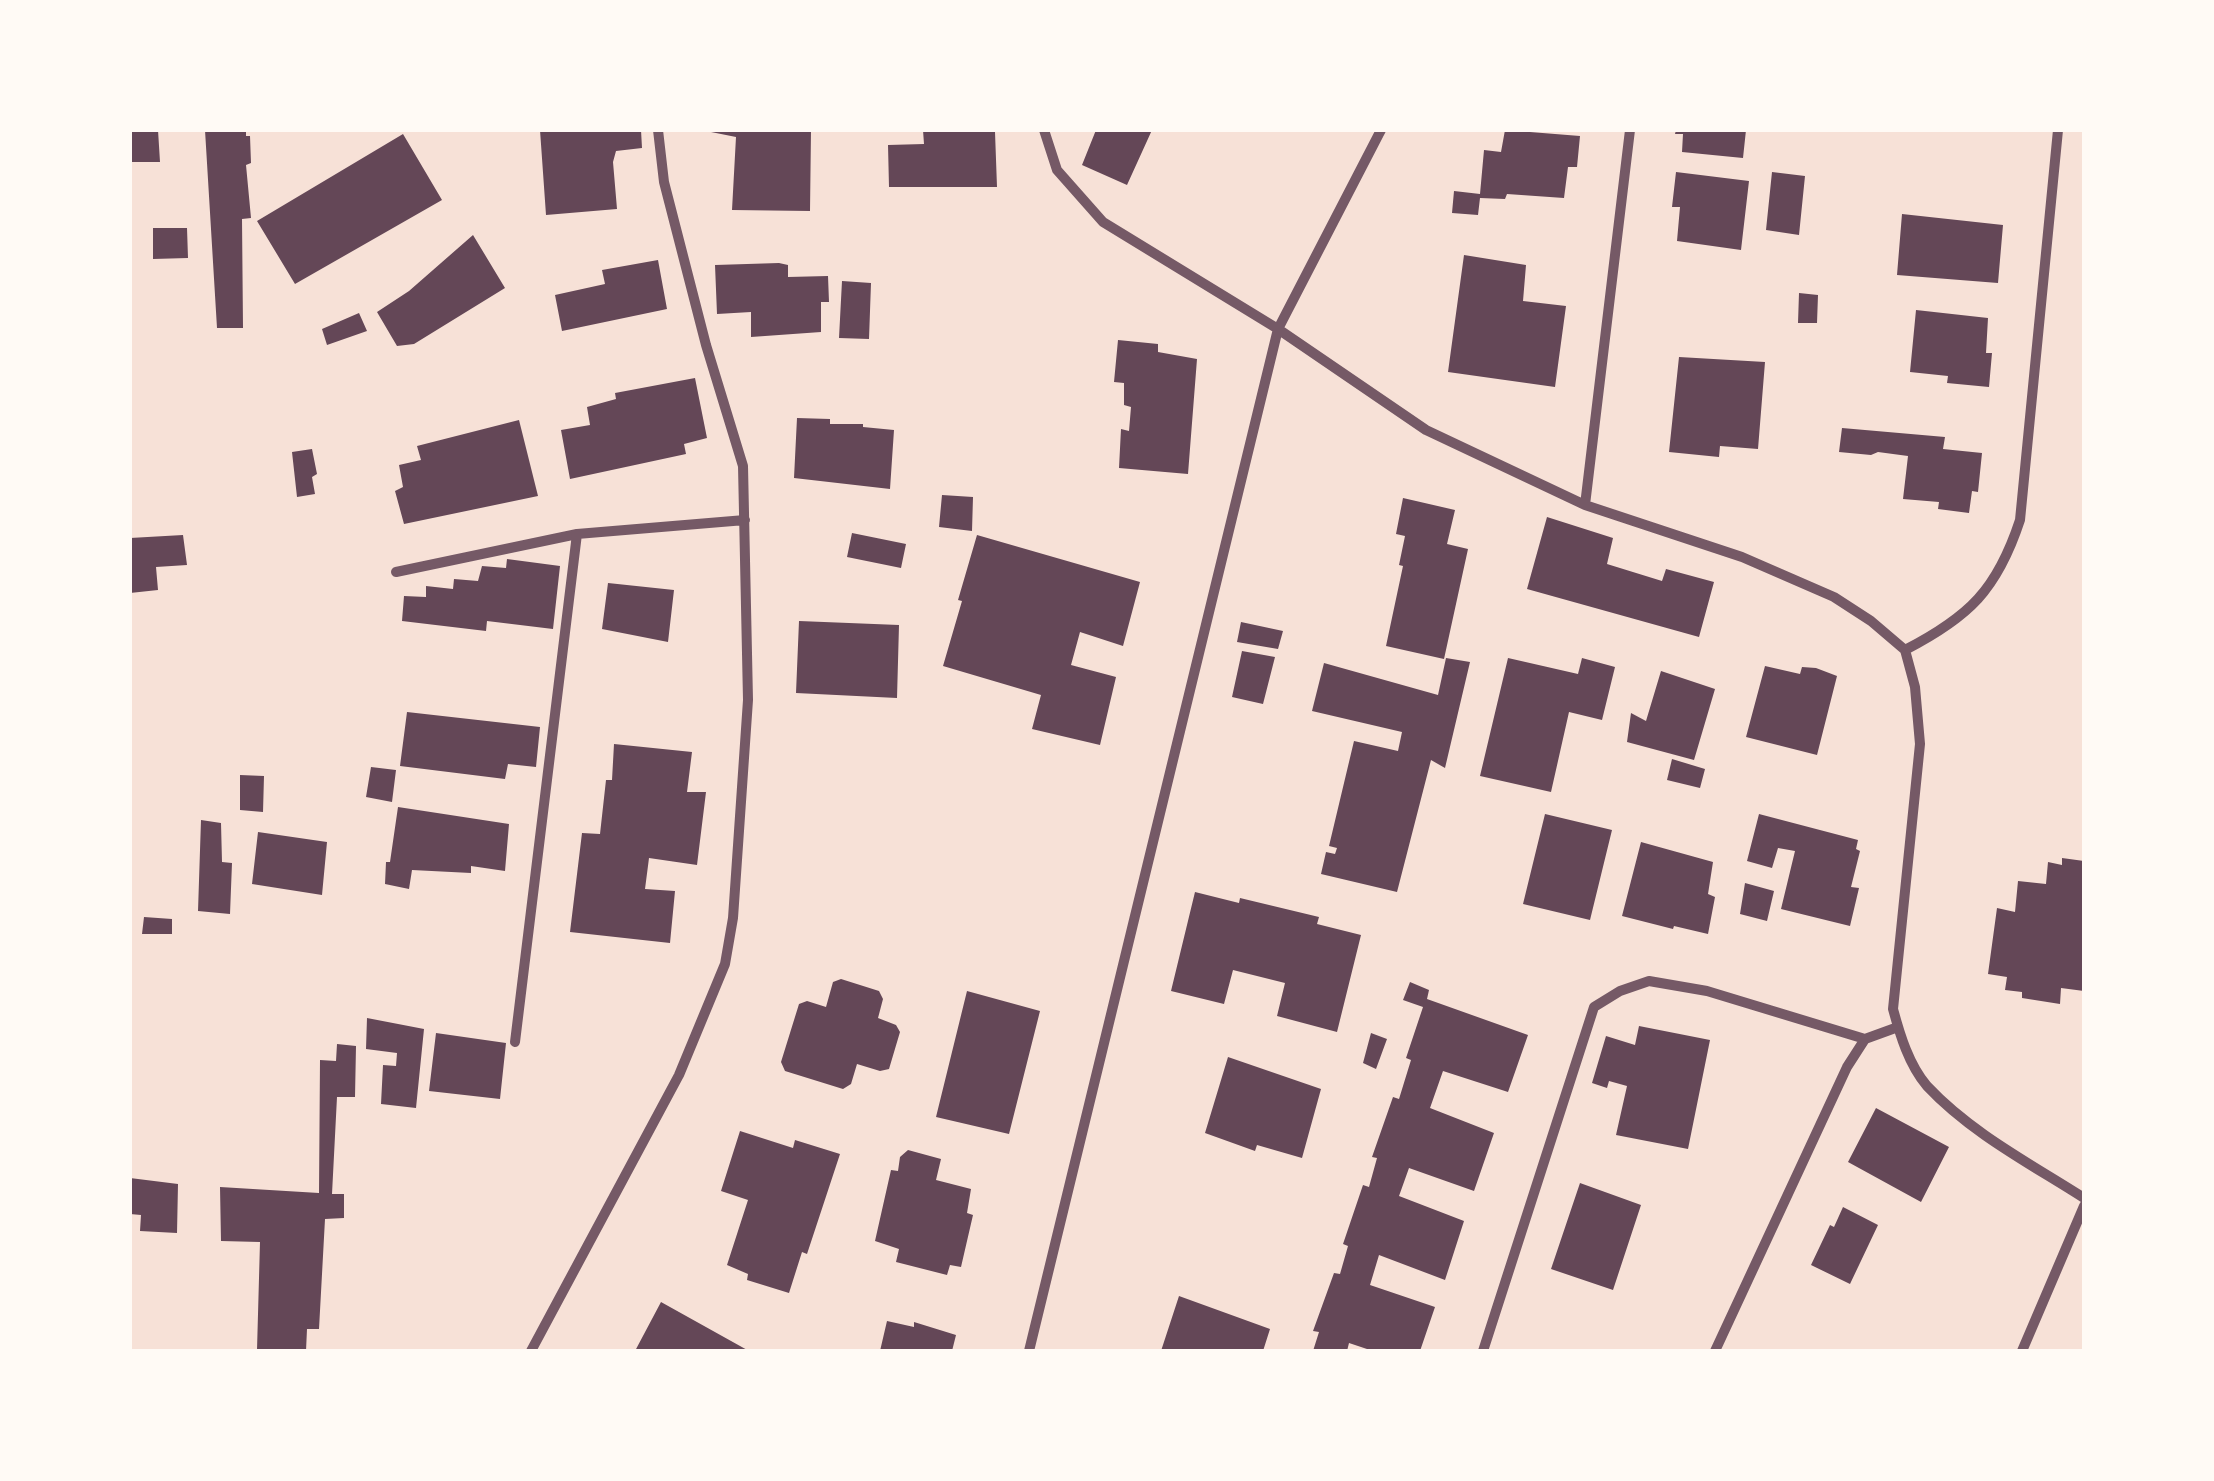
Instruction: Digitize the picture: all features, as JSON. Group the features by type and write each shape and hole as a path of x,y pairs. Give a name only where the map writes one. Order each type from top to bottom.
{"street":[{"path":"531,1351 679,1075 725,964 733,918 748,700 743,466 706,345 669,200 658,130"},
{"path":"1044,130 1057,170 1103,222 1278,329 1426,430 1585,505 1742,557 1834,596 1904,650 1915,687 1920,744 1893,1009 1904,1046 1925,1084 1979,1131 2084,1198"},
{"path":"1029,1351 1278,329 1381,130"},
{"path":"1585,505 1630,130"},
{"path":"1904,650 1950,626 2000,570 2020,520 2058,130"},
{"path":"396,572 576,534 745,520"},
{"path":"515,1042 576,534"},
{"path":"1482,1351 1594,1007 1649,981 1707,992 1865,1039 1898,1027"},
{"path":"1715,1351 1847,1067 1865,1039"},
{"path":"2022,1351 2084,1206"}],"building":[{"path":"130,130 158,130 160,162 130,162"},
{"path":"205,130 246,130 246,136 250,136 251,163 246,165 251,218 242,219 243,328 217,328"},
{"path":"540,130 641,130 642,148 616,151 613,162 617,209 546,215"},
{"path":"701,130 811,130 810,211 732,210 736,137"},
{"path":"923,130 995,132 997,187 889,187 888,145 924,144"},
{"path":"1096,130 1152,130 1127,185 1082,165"},
{"path":"1505,130 1580,136 1577,167 1568,167 1564,198 1507,194 1505,199 1480,198 1478,215 1452,213 1454,191 1480,194 1484,150 1501,152"},
{"path":"1676,130 1746,130 1743,158 1682,152 1683,134 1675,134"},
{"path":"403,134 442,200 295,284 257,221"},
{"path":"1676,172 1749,181 1741,250 1677,241 1680,207 1672,207"},
{"path":"1772,172 1805,176 1799,235 1766,230"},
{"path":"1902,214 2003,225 1998,283 1897,275"},
{"path":"153,228 187,228 188,258 153,259"},
{"path":"473,235 505,288 414,344 397,346 377,312 409,291"},
{"path":"1464,255 1526,265 1523,301 1566,306 1555,387 1448,372"},
{"path":"658,260 667,309 562,331 555,295 605,284 602,270"},
{"path":"715,265 788,265 788,277 828,276 829,302 821,302 821,332 751,337 751,312 717,314"},
{"path":"842,281 871,283 869,339 839,338"},
{"path":"1799,293 1818,295 1817,323 1798,323"},
{"path":"1916,310 1988,318 1986,353 1992,353 1989,387 1947,383 1948,376 1910,372"},
{"path":"359,313 367,331 327,345 322,329"},
{"path":"1118,340 1158,344 1158,352 1197,359 1188,474 1119,468 1121,429 1129,431 1131,407 1124,405 1124,383 1114,382"},
{"path":"1679,357 1765,362 1758,449 1720,446 1719,457 1669,452"},
{"path":"695,378 707,438 684,444 686,454 570,479 561,430 590,425 587,407 616,399 615,393"},
{"path":"797,418 830,419 830,424 863,424 894,430 890,489 794,478"},
{"path":"519,420 538,496 404,524 395,491 403,487 399,465 421,460 417,446"},
{"path":"1842,428 1945,437 1943,449 1982,453 1978,492 1972,491 1969,513 1938,509 1939,502 1903,499 1908,456 1839,452"},
{"path":"312,449 317,474 312,477 315,494 297,497 292,452"},
{"path":"942,495 973,497 972,531 939,527"},
{"path":"1403,498 1455,510 1447,544 1468,549 1444,659 1386,646 1403,566 1399,565 1405,536 1396,534"},
{"path":"1547,517 1613,538 1607,564 1662,581 1666,569 1714,582 1699,637 1527,589"},
{"path":"852,533 906,544 901,568 847,557"},
{"path":"183,535 187,565 156,567 158,590 130,593 130,538"},
{"path":"977,535 1140,582 1123,646 1080,632 1071,665 1116,677 1100,745 1032,729 1041,695 943,666"},
{"path":"507,559 560,566 553,629 487,621 486,631 402,621 404,596 426,597 426,586 453,589 454,579 478,581 482,566 506,568"},
{"path":"608,583 674,590 668,642 602,629"},
{"path":"799,621 899,625 897,698 796,693"},
{"path":"1241,622 1283,631 1278,649 1237,642"},
{"path":"1242,651 1275,657 1263,704 1232,697"},
{"path":"1446,658 1470,662 1445,768 1431,760 1397,892 1321,874 1326,852 1335,854 1337,848 1329,846 1354,741 1398,751 1402,732 1312,711 1324,663 1438,695"},
{"path":"1508,658 1578,674 1582,658 1615,667 1602,720 1569,712 1551,792 1480,776"},
{"path":"1765,666 1800,674 1802,667 1816,668 1837,676 1817,755 1746,737"},
{"path":"1661,671 1715,689 1694,760 1627,742 1631,713 1646,721"},
{"path":"407,712 540,727 536,767 508,764 505,779 400,766"},
{"path":"614,744 692,752 687,792 706,792 697,865 649,858 645,889 675,891 670,943 570,932 582,833 600,834 606,780 612,780"},
{"path":"1672,759 1705,769 1700,788 1667,780"},
{"path":"371,767 396,770 392,802 366,797"},
{"path":"240,775 264,776 263,812 240,810"},
{"path":"398,807 509,824 505,871 471,866 471,873 412,870 409,889 385,884"},
{"path":"1545,814 1612,830 1590,920 1523,904"},
{"path":"1759,814 1858,840 1856,849 1860,851 1851,887 1859,888 1850,926 1781,909 1795,851 1778,848 1772,868 1747,861"},
{"path":"201,820 221,823 222,862 232,863 230,914 198,911"},
{"path":"258,832 327,842 322,895 252,884"},
{"path":"1641,842 1713,862 1708,894 1715,897 1708,934 1622,916"},
{"path":"2062,858 2084,861 2084,991 2061,988 2060,1004 2022,998 2022,992 2005,990 2007,977 1988,974 1997,908 2015,912 2018,881 2046,884 2048,862 2062,865"},
{"path":"1745,883 1774,891 1767,921 1740,914"},
{"path":"1195,892 1239,903 1240,898 1319,917 1317,924 1361,935 1337,1032 1277,1016 1285,983 1233,970 1224,1004 1171,991"},
{"path":"144,917 172,919 172,934 142,934"},
{"path":"841,979 879,991 883,999 878,1018 896,1025 900,1032 889,1069 880,1071 857,1064 851,1084 843,1089 785,1071 781,1062 799,1004 807,1001 826,1007 833,982"},
{"path":"1410,982 1429,990 1427,999 1528,1035 1508,1092 1443,1071 1430,1108 1494,1133 1474,1191 1409,1168 1399,1196 1464,1221 1445,1280 1379,1255 1370,1285 1435,1307 1420,1351 1373,1351 1349,1343 1347,1351 1313,1351 1319,1332 1313,1331 1334,1273 1340,1274 1348,1246 1343,1244 1363,1185 1369,1187 1377,1158 1372,1157 1393,1097 1399,1099 1411,1060 1406,1058 1423,1007 1403,1000"},
{"path":"967,991 1040,1011 1009,1134 936,1117"},
{"path":"367,1018 424,1029 416,1108 381,1104 383,1065 396,1066 397,1053 366,1049"},
{"path":"1639,1026 1710,1040 1688,1149 1616,1135 1627,1086 1609,1081 1607,1088 1592,1083 1606,1036 1635,1045"},
{"path":"436,1033 506,1043 500,1099 429,1091"},
{"path":"1371,1033 1387,1039 1376,1069 1363,1063"},
{"path":"337,1044 356,1046 355,1097 337,1097 332,1194 344,1194 344,1218 325,1219 319,1329 307,1329 306,1351 257,1350 260,1242 221,1241 220,1187 319,1193 320,1060 336,1061"},
{"path":"1228,1057 1321,1089 1302,1158 1257,1145 1255,1151 1205,1133"},
{"path":"1876,1108 1949,1147 1921,1202 1848,1162"},
{"path":"740,1131 793,1148 795,1140 840,1154 807,1254 802,1252 789,1293 747,1280 748,1274 727,1265 748,1200 721,1191"},
{"path":"908,1150 941,1159 936,1180 971,1189 967,1213 973,1215 961,1267 950,1265 947,1275 896,1262 899,1249 875,1241 891,1170 898,1171 900,1157"},
{"path":"130,1178 178,1184 177,1233 140,1231 141,1215 130,1214"},
{"path":"1580,1183 1641,1205 1613,1290 1551,1269"},
{"path":"1843,1207 1878,1225 1850,1284 1811,1265"},
{"path":"1179,1296 1270,1329 1263,1351 1161,1351"},
{"path":"661,1302 749,1351 635,1351"},
{"path":"887,1321 914,1327 914,1322 956,1335 952,1351 880,1351"}]}
